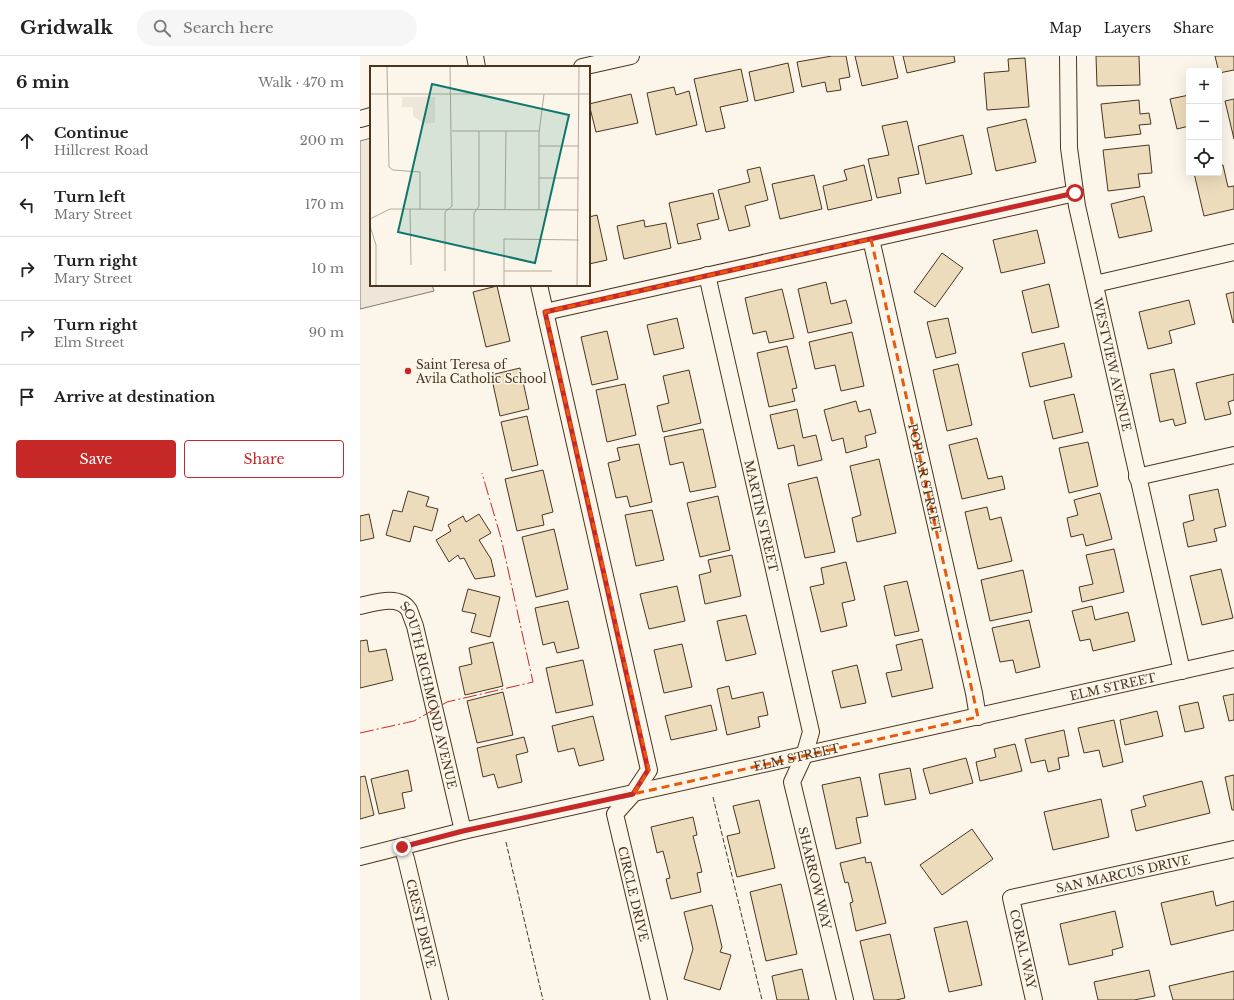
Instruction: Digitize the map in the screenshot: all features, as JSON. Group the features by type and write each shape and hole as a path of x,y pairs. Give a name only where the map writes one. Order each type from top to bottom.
{"street":[{"path":"474,56 477,66"},
{"path":"586,66 631,56"},
{"name":"WESTVIEW AVENUE","path":"1068,56 1069,148 1077,206 1182,671"},
{"path":"360,119 370,116"},
{"path":"545,312 1075,193"},
{"name":"POPLAR STREET","path":"871,239 978,717"},
{"path":"1095,284 1234,252"},
{"name":"MARTIN STREET","path":"707,276 811,732 804,756"},
{"path":"539,286 648,770 633,794"},
{"path":"1137,477 1234,455"},
{"name":"SOUTH RICHMOND AVENUE","path":"360,606 384,600 398,603 408,609 415,626 463,831"},
{"name":"ELM STREET","path":"360,857 463,831 1234,659"},
{"name":"SHARROW WAY","path":"804,756 792,782 845,1000"},
{"name":"CIRCLE DRIVE","path":"633,794 614,814 659,1000"},
{"name":"CREST DRIVE","path":"402,847 440,1000"},
{"name":"SAN MARCUS DRIVE","path":"1011,898 1234,849"},
{"name":"CORAL WAY","path":"1011,898 1034,1000"}],"highlighted area":[{"path":"871,239 978,717 633,794 649,770 545,312"}],"shaded area":[{"path":"370,138 370,286 432,286 434,291 360,309 360,141"}],"building":[{"path":"832,56 846,56 850,77 839,79 841,90 827,92 825,82 802,87 797,62"},
{"path":"855,56 893,56 898,78 862,86"},
{"path":"903,56 954,56 955,62 907,73"},
{"path":"1096,56 1139,56 1140,85 1097,86"},
{"path":"1215,56 1234,56 1234,70 1222,72 1222,68 1218,68"},
{"path":"1025,58 1029,107 987,110 984,73 1009,71 1008,59"},
{"path":"788,63 794,92 755,101 749,72"},
{"path":"741,69 748,101 720,107 725,128 706,132 694,79"},
{"path":"674,87 676,95 689,91 697,125 656,135 647,93"},
{"path":"631,94 638,123 596,132 590,104"},
{"path":"1186,96 1186,127 1177,129 1170,99"},
{"path":"1234,99 1234,139 1225,101"},
{"path":"1139,100 1140,114 1149,113 1151,124 1139,125 1141,134 1105,138 1101,104"},
{"path":"1026,119 1036,162 996,171 987,128"},
{"path":"907,121 919,174 898,178 901,193 877,198 868,159 889,155 882,126"},
{"path":"963,135 972,174 926,184 918,146"},
{"path":"1149,145 1152,173 1138,174 1140,187 1108,191 1103,150"},
{"path":"864,165 872,200 828,210 823,186 847,180 844,170"},
{"path":"1222,165 1228,187 1234,186 1234,209 1204,216 1195,176 1222,176"},
{"path":"760,167 768,200 745,206 750,226 729,231 718,190 750,182 747,170"},
{"path":"814,175 822,209 780,219 772,184"},
{"path":"713,193 719,219 697,224 701,239 678,244 669,203"},
{"path":"1144,196 1152,231 1119,238 1111,204"},
{"path":"597,215 607,260 590,264 590,217"},
{"path":"644,220 645,227 666,223 671,248 624,259 617,226"},
{"path":"1037,230 1045,263 1001,273 993,240"},
{"path":"942,253 963,268 935,307 914,292"},
{"path":"826,282 831,304 846,300 852,323 808,333 798,289"},
{"path":"1049,284 1059,327 1032,333 1022,291"},
{"path":"497,286 510,341 486,347 473,292"},
{"path":"782,289 794,338 769,343 766,331 753,334 745,298"},
{"path":"1234,292 1234,322 1233,323 1226,294"},
{"path":"1189,300 1195,324 1169,331 1172,343 1148,349 1139,312"},
{"path":"677,318 684,348 654,355 647,325"},
{"path":"948,318 956,353 936,358 927,322"},
{"path":"607,331 618,379 592,385 581,337"},
{"path":"852,332 864,386 841,391 835,365 815,369 809,342"},
{"path":"1064,343 1072,377 1030,387 1022,353"},
{"path":"787,346 797,388 792,389 795,401 769,407 757,353"},
{"path":"958,364 972,425 947,431 933,370"},
{"path":"520,368 529,409 500,416 491,375"},
{"path":"1174,369 1186,423 1175,426 1173,419 1160,422 1150,374"},
{"path":"689,370 701,423 663,432 657,406 669,403 663,376"},
{"path":"1234,374 1234,400 1228,402 1231,414 1205,420 1196,383"},
{"path":"625,384 636,435 607,442 596,390"},
{"path":"1074,394 1083,432 1053,439 1044,401"},
{"path":"856,401 859,412 870,409 876,433 865,436 867,447 846,453 843,438 832,441 824,410"},
{"path":"797,409 803,438 816,435 822,460 798,466 794,445 778,449 770,415"},
{"path":"527,416 538,465 512,471 501,422"},
{"path":"703,429 716,487 690,492 683,462 670,465 664,437"},
{"path":"977,438 988,479 1002,476 1005,489 962,499 949,445"},
{"path":"1088,442 1098,486 1069,493 1059,448"},
{"path":"639,444 652,502 630,507 627,496 616,498 608,463 620,460 617,448"},
{"path":"879,459 896,533 857,542 852,518 861,515 850,466"},
{"path":"543,470 553,512 542,515 544,525 517,531 505,479"},
{"path":"817,477 835,552 805,558 788,484"},
{"path":"1218,489 1226,526 1214,529 1217,541 1188,547 1183,523 1194,520 1189,495"},
{"path":"408,491 429,497 426,506 438,509 432,531 414,526 410,542 386,535 393,510 402,512"},
{"path":"1100,493 1112,539 1086,546 1083,534 1071,537 1067,518 1078,515 1074,500"},
{"path":"718,496 730,550 700,557 687,503"},
{"path":"987,507 990,520 1001,517 1012,561 978,569 965,512"},
{"path":"652,510 664,560 636,566 625,515"},
{"path":"369,514 374,538 360,541 360,516"},
{"path":"479,514 491,533 479,540 491,559 495,576 475,579 464,558 460,559 458,555 449,562 436,540 451,531 448,525 463,516 466,522"},
{"path":"554,529 568,589 536,597 522,537"},
{"path":"1114,549 1124,592 1082,602 1079,587 1093,584 1086,555"},
{"path":"732,555 741,596 705,604 699,575 711,572 708,560"},
{"path":"846,562 855,600 842,603 847,626 821,632 810,587 824,584 821,568"},
{"path":"1221,569 1233,618 1202,625 1190,576"},
{"path":"1023,570 1032,612 990,621 981,580"},
{"path":"907,581 919,631 895,636 884,586"},
{"path":"677,586 685,621 649,629 640,594"},
{"path":"468,589 500,597 490,637 471,632 476,614 462,611"},
{"path":"568,601 579,648 557,653 554,642 543,645 535,608"},
{"path":"1092,606 1095,620 1128,612 1135,641 1093,651 1090,639 1080,641 1072,611"},
{"path":"746,615 756,654 726,661 717,621"},
{"path":"1029,620 1040,667 1016,673 1013,660 1000,662 992,628"},
{"path":"922,639 933,688 892,697 886,673 902,670 896,645"},
{"path":"367,640 369,652 386,649 393,680 360,688 360,641"},
{"path":"493,642 503,686 465,695 459,667 472,664 469,648"},
{"path":"682,644 692,687 664,693 654,650"},
{"path":"583,660 593,705 556,713 546,668"},
{"path":"857,665 866,703 841,708 832,671"},
{"path":"729,686 732,699 763,692 768,715 758,717 760,727 727,735 717,689"},
{"path":"503,692 513,735 477,743 467,701"},
{"path":"1234,694 1234,720 1229,721 1223,696"},
{"path":"1198,702 1204,728 1185,732 1179,706"},
{"path":"711,705 717,730 671,740 665,716"},
{"path":"1157,711 1163,736 1125,745 1120,720"},
{"path":"593,716 604,760 579,766 574,748 558,752 552,726"},
{"path":"1114,720 1123,762 1103,767 1099,750 1084,753 1078,728"},
{"path":"1064,730 1069,756 1058,758 1060,769 1048,772 1045,760 1031,763 1025,739"},
{"path":"524,737 528,752 516,755 522,782 498,788 494,774 483,777 477,748"},
{"path":"1015,744 1022,771 980,781 976,762 996,757 994,749"},
{"path":"966,758 973,783 930,794 923,769"},
{"path":"910,768 916,799 885,805 879,774"},
{"path":"408,770 412,791 402,793 405,808 379,814 371,779"},
{"path":"1234,775 1234,810 1232,810 1225,777"},
{"path":"365,776 374,815 360,819 360,777"},
{"path":"860,777 868,816 856,818 861,843 836,849 822,785"},
{"path":"1202,781 1210,813 1136,831 1131,810 1146,806 1143,796"},
{"path":"1101,799 1109,837 1053,850 1044,812"},
{"path":"759,800 775,868 737,877 727,836 740,833 733,806"},
{"path":"693,817 697,835 693,836 702,872 697,873 701,892 671,899 666,879 670,878 663,851 657,853 651,827"},
{"path":"972,829 993,859 942,895 920,865"},
{"path":"865,857 866,863 871,862 886,923 856,931 850,903 853,902 848,882 845,883 840,863"},
{"path":"781,884 797,954 766,961 750,892"},
{"path":"1213,891 1216,906 1234,901 1234,930 1171,945 1161,903"},
{"path":"712,905 722,947 720,952 731,955 720,990 684,979 693,949 684,912"},
{"path":"1115,911 1123,947 1112,950 1113,955 1069,965 1060,924"},
{"path":"967,921 982,985 949,992 934,928"},
{"path":"890,934 905,998 896,1000 874,1000 860,941"},
{"path":"802,969 809,1000 777,1000 772,976"},
{"path":"1149,970 1155,996 1134,1000 1098,1000 1094,982"},
{"path":"1234,971 1234,1000 1173,1000 1169,986"}],"fence":[{"path":"713,797 762,1000"},
{"path":"506,842 543,1000"}],"power":[{"path":"360,733 414,721 447,702 533,682 501,538 482,473"}],"place":[{"name":"Saint Teresa of Avila Catholic School","path":"408,371"}],"route":[{"path":"402,847 463,831 633,794 648,770 545,312 1075,193"}]}
